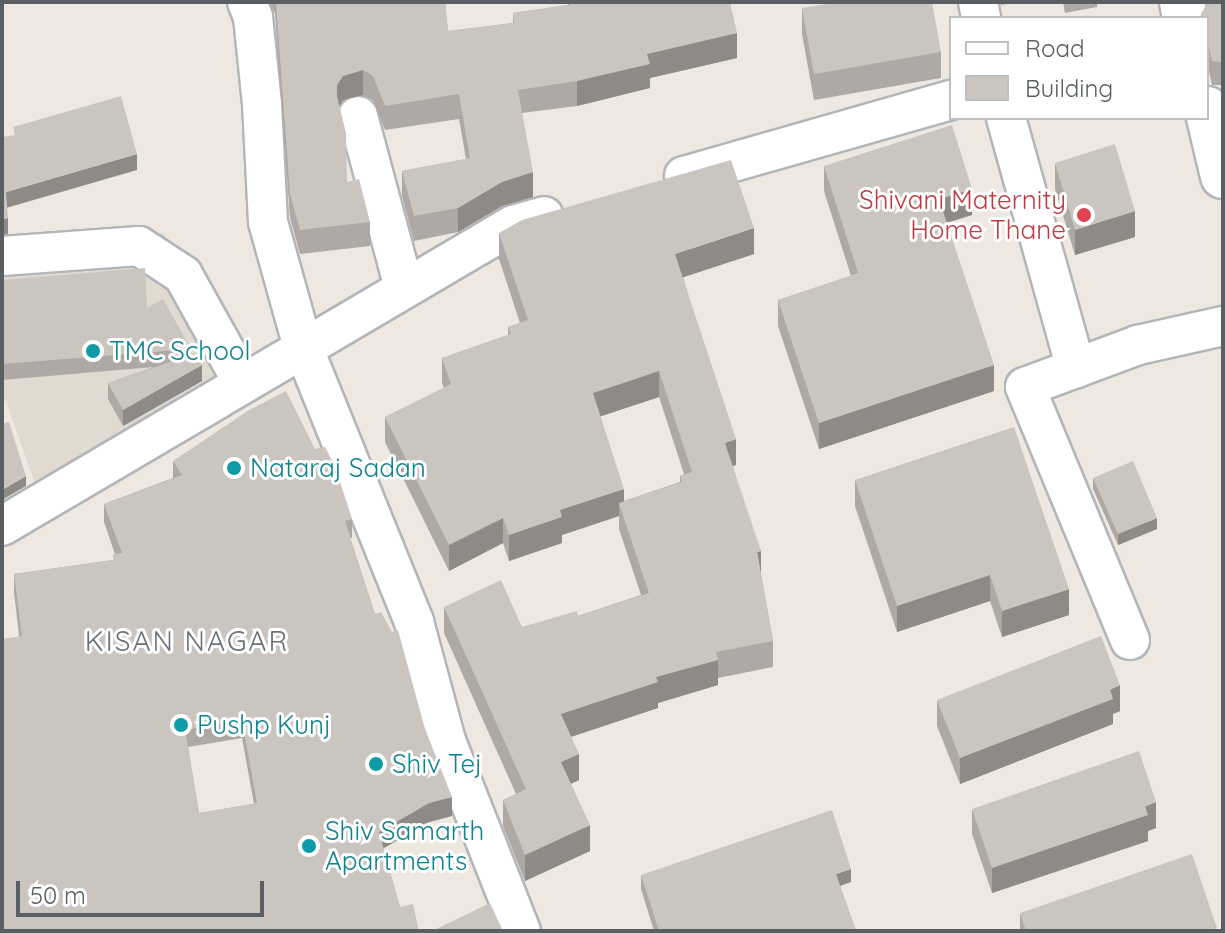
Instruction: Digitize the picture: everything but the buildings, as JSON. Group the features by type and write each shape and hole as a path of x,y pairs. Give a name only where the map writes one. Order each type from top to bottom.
{"street":[{"path":"247,2 253,17 262,104 268,222 303,347 414,622 446,741 521,931"},
{"path":"649,187 949,101"},
{"path":"358,116 404,288"},
{"path":"1209,117 1223,176"},
{"path":"1007,120 1076,368"},
{"path":"2,526 513,225 573,208"},
{"path":"2,256 139,246 183,275 243,383"},
{"path":"1130,640 1025,387 1138,345 1223,326"}],"shaded area":[{"path":"164,233 220,376 121,442 34,481 6,401 2,402 2,264"}],"place":[{"name":"Shivani Maternity Home Thane","path":"1084,215"},
{"name":"TMC School","path":"93,351"},
{"name":"Nataraj Sadan","path":"234,468"},
{"name":"Pushp Kunj","path":"181,725"},
{"name":"Shiv Tej","path":"376,764"},
{"name":"Shiv Samarth Apartments","path":"309,846"}],"district":[{"name":"KISAN NAGAR","path":"187,641"}]}
